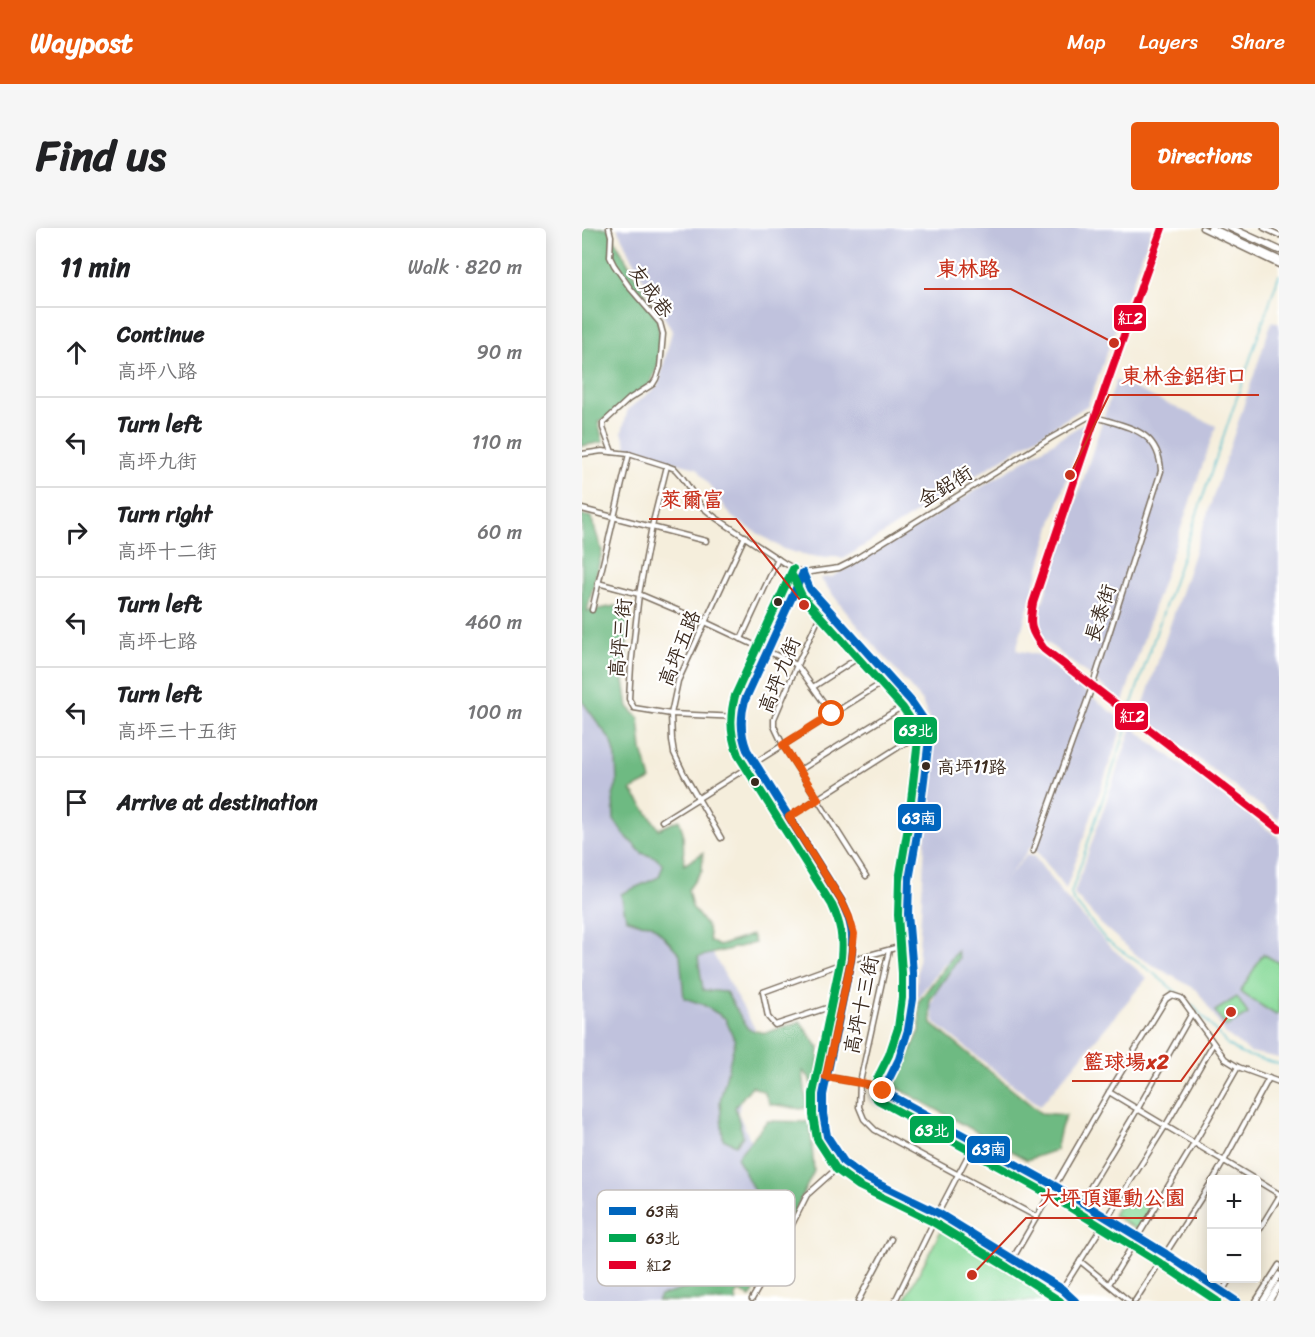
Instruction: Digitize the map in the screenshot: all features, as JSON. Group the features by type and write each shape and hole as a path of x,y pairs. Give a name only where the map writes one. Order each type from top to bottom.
{"main road":[{"path":"1211,228 1279,260"},
{"path":"1231,228 1279,250"}],"street":[{"name":"友成巷","path":"609,228 610,257 614,265 660,323 663,334 660,367 653,384 629,399 603,423 612,452"},
{"path":"1162,228 1033,603 1030,621 1036,638 1044,649 1279,829"},
{"path":"1202,228 1279,265"},
{"path":"1264,228 1279,235"},
{"name":"金鋁街","path":"803,573 839,568 849,563 1051,438 1097,414"},
{"name":"長泰街","path":"1033,851 1092,687 1161,471 1160,458 1155,446 1146,436 1097,414"},
{"path":"582,454 602,452 629,454 675,469 701,506 778,559 803,573 810,589 920,712 929,739 909,880 908,914 913,999 908,1030 883,1091"},
{"path":"592,610 629,454"},
{"name":"高坪三街","path":"668,466 652,526 639,594 629,699 634,708 671,714 740,717"},
{"path":"582,509 706,541"},
{"name":"高坪五路","path":"721,838 684,774 675,753 671,714 678,681 745,536"},
{"path":"741,639 778,559"},
{"path":"803,573 745,700 740,717 741,734 747,750 841,900 849,917 854,941 823,1095 822,1114 827,1136 844,1162 864,1177 938,1214 1013,1258 1062,1289 1075,1301"},
{"path":"598,583 639,594 797,665 832,714"},
{"name":"高坪九街","path":"825,605 774,719 776,732 783,745 866,876"},
{"path":"813,687 867,652"},
{"path":"662,821 890,678"},
{"path":"800,770 911,701"},
{"path":"789,817 927,729"},
{"path":"842,1003 775,1025 768,1017 763,992 851,960 910,944"},
{"name":"高坪十三街","path":"889,950 860,1082 859,1107 864,1119 875,1130 1037,1217"},
{"path":"1013,1258 1109,1092 1166,999 1172,995 1181,998 1225,1059 1238,1067 1279,1082"},
{"path":"1082,1202 1192,1013"},
{"path":"1054,1301 1166,1125 1213,1044"},
{"path":"1109,1284 1238,1067"},
{"path":"826,1077 860,1082 883,1091 1082,1202 1236,1301"},
{"path":"1215,1175 1269,1078"},
{"path":"1109,1092 1248,1175"},
{"path":"895,1301 975,1142"},
{"path":"795,1219 807,1195 844,1162"},
{"path":"1260,1229 1279,1195 1261,1183"},
{"path":"1135,1301 1207,1188"},
{"path":"858,1301 891,1239"},
{"path":"1080,1261 1129,1301"},
{"path":"1256,1301 1279,1265"},
{"path":"1263,1301 1279,1275"},
{"path":"1217,1301 1227,1283"},
{"path":"1269,1301 1279,1285"},
{"path":"752,1299 759,1286"},
{"path":"1275,1301 1279,1295"}],"shaded area":[{"path":"617,228 1152,228 1088,405 843,559 833,556 828,558 808,556 783,549 732,517 697,468 664,460 627,447 622,432 628,409 658,386 672,331"},
{"path":"1272,321 1279,324 1279,820 1140,715"},
{"path":"1116,380 1216,426 1123,702 1045,641 1036,622"},
{"path":"1086,422 1054,516 1016,650 1039,655 1124,722 1066,889 1032,845 1007,878 1027,855 1034,856 1063,895 1109,946 1147,978 1040,1106 935,1023 931,1006 946,961 916,1000 933,731 922,701 820,578 832,577 916,528"},
{"path":"582,676 622,746 626,786 708,945 755,1029 738,1113 772,1187 770,1190 597,1190 597,1286 691,1286 673,1301 582,1301"},
{"path":"1132,727 1279,838 1279,1058 1250,1052 1225,1033 1197,990 1139,957 1102,925 1074,894"}],"green space":[{"path":"582,228 608,228 658,316 661,357 651,383 610,417 598,421 603,442 582,446"},
{"path":"582,515 591,517 602,551 587,611 615,606 629,611 624,680 628,707 639,718 642,750 651,780 631,790 659,829 679,820 683,832 684,865 703,853 702,870 688,890 692,907 708,928 710,941 719,946 752,935 755,943 698,957 703,990 726,992 748,1029 765,1033 800,1022 819,1048 818,1095 815,1096 809,1077 803,1071 807,1107 801,1109 770,1104 764,1092 752,1086 735,1107 743,1136 736,1145 723,1139 720,1101 735,1041 725,1018 702,1004 684,998 680,954 652,924 638,923 626,918 621,894 659,877 663,865 656,858 642,853 614,820 613,796 617,784 616,757 612,742 582,701"},
{"path":"957,951 959,958 930,1000 932,1024 1041,1113 1066,1115 1056,1150 1027,1160 894,1086 920,1031 919,1001"},
{"path":"1263,954 1279,963 1279,1014 1276,1015 1240,992"},
{"path":"1237,997 1248,1014 1226,1027 1215,1011"},
{"path":"767,1121 810,1122 814,1171 795,1210 795,1190 754,1190 737,1157"},
{"path":"1127,1192 1151,1207 1137,1230 1113,1215"},
{"path":"943,1227 997,1260 1054,1290 1047,1301 904,1301"},
{"path":"695,1286 757,1286 751,1297 739,1292 735,1296 737,1301 657,1301 660,1296"}],"waterway":[{"path":"1130,713 1279,275"},
{"path":"1129,718 1071,893 1073,900 1106,940 1152,972 1194,1007 1228,1045 1242,1054 1279,1064"}],"transit line":[{"name":"紅2","path":"1162,228 1033,603 1032,628 1044,649 1279,829"},
{"name":"63北","path":"793,569 735,696 731,726 738,755 832,905 841,931 841,958 813,1094 813,1115 817,1139 837,1170 859,1186 933,1222 1060,1301"},
{"name":"63南","path":"803,573 810,589 911,701 924,720 929,739 909,880 908,914 913,999 908,1030 899,1059 883,1091 1055,1186 1166,1254 1236,1301"},
{"name":"63南","path":"803,573 745,700 742,725 747,750 841,900 851,929 851,960 823,1095 823,1114 827,1136 844,1162 864,1177 938,1213 1062,1289 1075,1301"},
{"name":"63北","path":"793,577 802,596 903,708 914,724 918,740 899,880 898,915 902,998 898,1028 889,1055 873,1087 874,1096 1050,1195 1217,1301"}],"place":[{"name":"東林路","path":"1114,343"},
{"name":"東林金鋁街口","path":"1070,475"},
{"name":"萊爾富","path":"804,605"},
{"name":"高坪11路","path":"926,766"},
{"name":"籃球場x2","path":"1231,1012"},
{"name":"大坪頂運動公園","path":"972,1275"}],"route":[{"path":"832,714 783,745 818,799 789,817 841,900 854,934 851,960 826,1077 860,1082 883,1091"}]}
